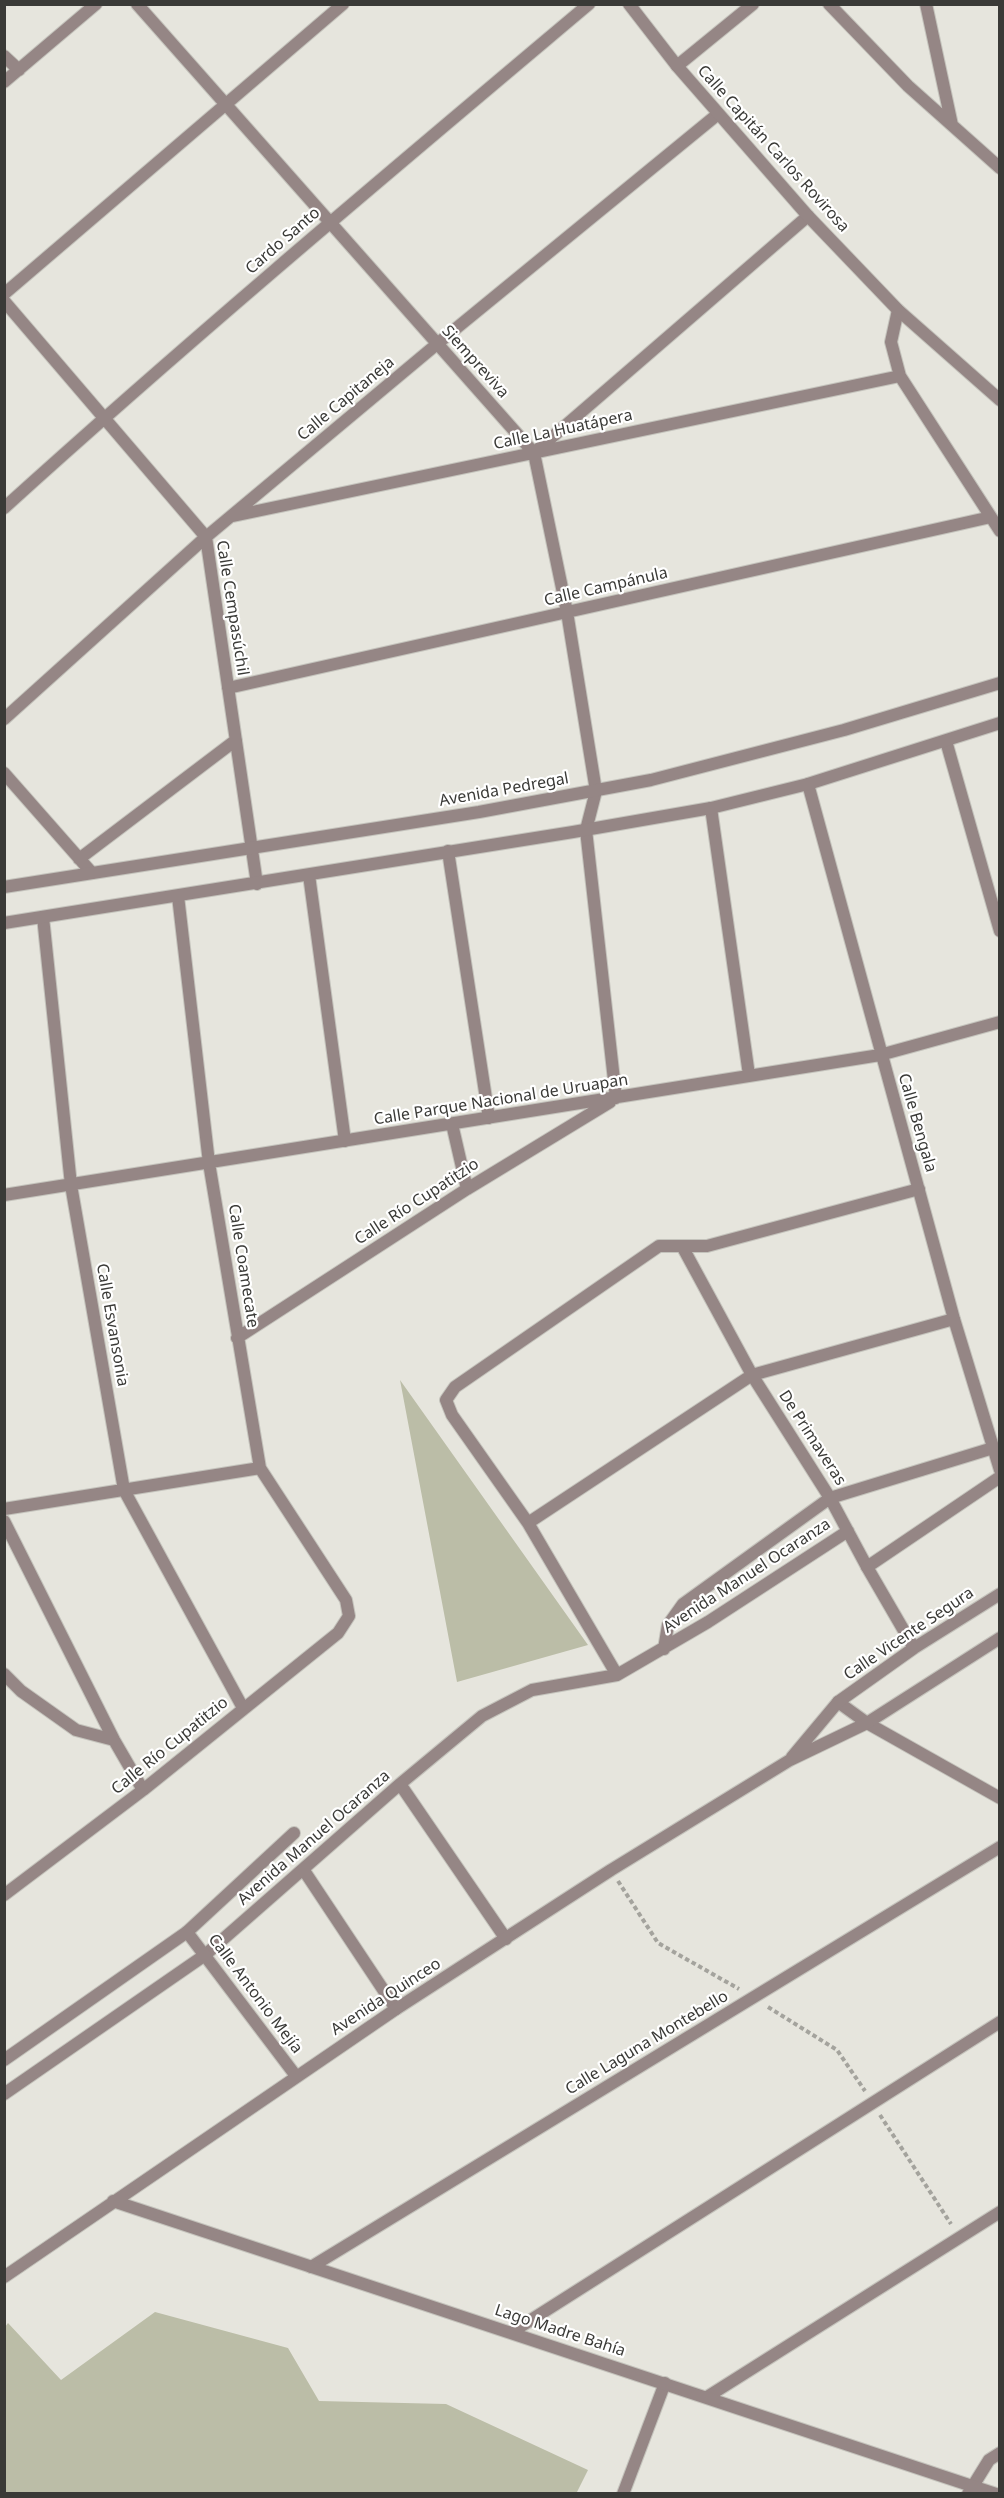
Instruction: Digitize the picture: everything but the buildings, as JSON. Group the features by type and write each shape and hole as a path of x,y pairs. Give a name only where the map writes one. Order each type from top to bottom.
{"street":[{"path":"4,82 96,4"},
{"name":"Siempreviva","path":"138,4 534,453"},
{"path":"4,294 343,4"},
{"name":"Cardo Santo","path":"4,508 329,222 589,4"},
{"name":"Calle Capitán Carlos Rovirosa","path":"629,4 677,66 808,216 898,310 998,397"},
{"path":"677,66 753,4"},
{"path":"829,4 908,86 999,168"},
{"path":"926,4 952,124"},
{"path":"4,56 19,70"},
{"name":"Calle Capitaneja","path":"4,719 206,537 436,344 718,114"},
{"path":"616,1098 586,830 596,791 567,612 534,453 808,216"},
{"name":"Calle Cempasúchil","path":"4,301 206,537 257,884"},
{"path":"898,310 891,342 900,376 999,531"},
{"name":"Calle La Huatápera","path":"232,517 900,376"},
{"name":"Calle Campánula","path":"228,688 991,518"},
{"name":"Avenida Pedregal","path":"4,887 252,848 651,780 844,730 999,683"},
{"path":"4,923 257,884 711,808 808,784 999,723"},
{"path":"79,859 236,740"},
{"path":"946,741 999,931"},
{"path":"4,773 92,873"},
{"name":"Calle Bengala","path":"808,784 880,1055 999,1470"},
{"path":"711,808 749,1075"},
{"path":"448,851 489,1118"},
{"path":"309,875 345,1142"},
{"name":"Calle Coamecate","path":"178,896 209,1163 260,1468 346,1600 349,1616"},
{"name":"Calle Esvansonia","path":"44,917 71,1185 124,1490 243,1708"},
{"name":"Calle Parque Nacional de Uruapan","path":"4,1195 880,1055 999,1022"},
{"name":"Calle Río Cupatitzio","path":"237,1338 467,1189 616,1098"},
{"path":"452,1125 467,1189"},
{"path":"617,1675 528,1523 452,1415 446,1400 455,1387 659,1246 707,1246 920,1190"},
{"name":"De Primaveras","path":"682,1246 752,1375 830,1498 914,1648"},
{"path":"528,1523 752,1375 954,1319"},
{"name":"Avenida Manuel Ocaranza","path":"664,1649 668,1625 683,1604 830,1498 993,1448"},
{"path":"4,1509 260,1468"},
{"path":"867,1567 999,1477"},
{"path":"4,1521 114,1740 143,1790"},
{"name":"Avenida Manuel Ocaranza","path":"4,2094 206,1955 400,1784 482,1716 532,1690 617,1675 664,1649 848,1531"},
{"name":"Calle Vicente Segura","path":"838,1702 914,1648 999,1594"},
{"name":"Calle Río Cupatitzio","path":"4,1895 143,1790 338,1633 349,1616"},
{"path":"867,1724 999,1638"},
{"path":"4,1674 21,1691 76,1730 114,1740"},
{"path":"838,1702 867,1724 999,1798"},
{"name":"Avenida Quinceo","path":"789,1760 838,1702"},
{"name":"Avenida Quinceo","path":"6,2278 113,2201 296,2076 611,1870 789,1760 867,1724"},
{"path":"400,1784 506,1939"},
{"name":"Avenida Manuel Ocaranza","path":"4,2060 187,1932 294,1833"},
{"name":"Calle Laguna Montebello","path":"311,2266 999,1847"},
{"path":"303,1869 396,2009"},
{"name":"Calle Antonio Mejía","path":"187,1932 296,2076"},
{"path":"512,2332 999,2022"},
{"name":"Lago Madre Bahía","path":"113,2201 951,2477 970,2490 996,2493"},
{"path":"707,2397 999,2212"},
{"path":"623,2493 664,2383"},
{"path":"970,2490 989,2460 999,2453"}],"path":[{"path":"611,1870 658,1943 837,2050 960,2237"}],"green space":[{"path":"400,1380 588,1645 457,1682"},
{"path":"155,2312 288,2348 319,2401 446,2404 588,2470 576,2494 5,2493 5,2327 8,2323 61,2380"}]}
